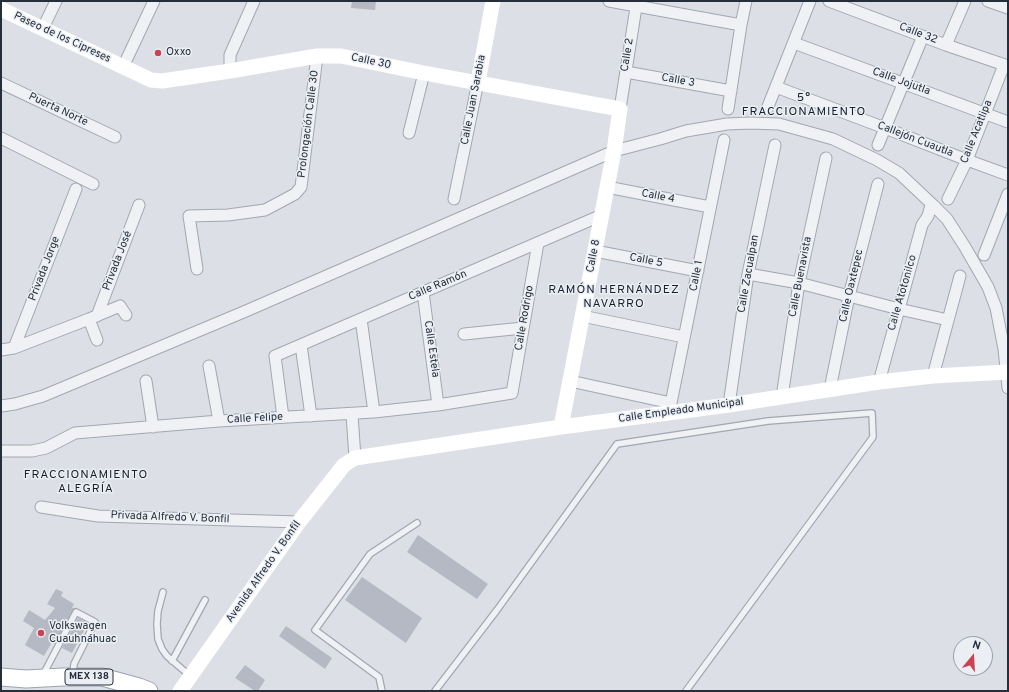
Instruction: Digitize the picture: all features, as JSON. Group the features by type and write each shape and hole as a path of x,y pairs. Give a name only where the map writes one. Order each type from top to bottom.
{"main road":[{"name":"MEX 138","path":"1,678 26,679 102,677 149,691"}],"street":[{"path":"43,28 56,1"},
{"path":"123,67 154,1"},
{"path":"230,71 230,55 254,1"},
{"name":"Calle Juan Sarabia","path":"454,199 493,1"},
{"path":"609,1 637,3 741,24"},
{"path":"728,109 746,1"},
{"path":"768,109 810,1"},
{"path":"946,45 965,1"},
{"path":"988,1 1008,8"},
{"name":"Calle 32","path":"832,2 1006,66"},
{"name":"Calle 2","path":"620,109 637,3"},
{"name":"Paseo de los Cipreses","path":"1,9 123,67"},
{"path":"878,145 923,36"},
{"name":"Calle Jojutla","path":"794,43 1008,122"},
{"name":"Calle 30","path":"123,67 151,80 162,81 317,56 341,56 424,73 620,109"},
{"name":"Prolongación Calle 30","path":"197,269 189,216 228,215 265,210 295,194 300,187 317,56"},
{"name":"Calle Acatlipa","path":"948,199 967,160 1006,66"},
{"name":"Calle 3","path":"626,72 731,91"},
{"path":"409,133 424,73"},
{"name":"Puerta Norte","path":"1,83 115,137"},
{"name":"Callejón Cuautla","path":"776,87 1008,176"},
{"name":"Calle 8","path":"561,427 614,151 620,109"},
{"path":"1,406 15,404 43,396 246,311 614,151 686,131 727,124 763,123 779,124 833,139 899,173 934,206 946,220 967,251 988,287 996,308 1004,349 1008,388"},
{"path":"1,138 93,184"},
{"name":"Calle 1","path":"670,408 724,140"},
{"name":"Calle Zacualpan","path":"729,405 748,274 775,145"},
{"name":"Calle Buenavista","path":"782,397 799,283 826,158"},
{"name":"Calle Oaxtepec","path":"830,389 849,296 878,184"},
{"name":"Calle 4","path":"607,187 710,207"},
{"name":"Privada Jorge","path":"14,348 76,190"},
{"path":"984,254 1008,194"},
{"name":"Privada José","path":"93,318 139,205"},
{"name":"Calle Atotonilco","path":"879,382 922,225 930,211"},
{"name":"Calle Ramón","path":"283,417 275,356 602,215"},
{"name":"Calle Rodrigo","path":"512,393 538,243"},
{"name":"Calle 5","path":"594,251 698,272"},
{"path":"748,274 799,283 898,309 948,320"},
{"path":"933,376 960,276"},
{"name":"Calle Estela","path":"423,292 438,405"},
{"path":"1,350 14,348 93,318 120,306 126,315"},
{"path":"582,316 684,337"},
{"path":"93,318 97,340"},
{"path":"361,319 374,412"},
{"path":"464,334 523,328"},
{"path":"301,345 311,416"},
{"path":"209,366 219,421"},
{"name":"Calle Empleado Municipal","path":"355,458 561,427 670,408 729,405 879,382 933,376 1007,372"},
{"path":"146,381 153,427"},
{"path":"570,381 670,408"},
{"name":"Calle Felipe","path":"1,451 46,448 74,433 219,421 374,412 438,405 512,393"},
{"path":"352,414 355,458"},
{"name":"Avenida Alfredo V. Bonfil","path":"180,691 299,522 344,465 355,458"},
{"name":"Privada Alfredo V. Bonfil","path":"41,507 98,516 299,522"},
{"name":"MEX 138","path":"1,673 72,673 102,677"}],"lane":[{"path":"435,691 497,610 617,444 768,421 872,413 873,437 686,691"},
{"path":"382,691 379,677 315,630 370,554 417,523"},
{"path":"163,592 158,611 158,639 167,656 190,676"},
{"path":"172,661 205,600"},
{"path":"44,673 67,633 76,612 95,622 82,641 72,673"}],"building":[{"path":"352,1 376,1 375,10 351,8"},
{"path":"418,535 488,584 477,599 407,552"},
{"path":"362,577 422,618 406,643 345,600"},
{"path":"56,589 63,592 61,596 74,604 72,608 74,608 55,644 52,642 44,656 25,645 34,628 23,621 29,610 45,620 55,608 47,604"},
{"path":"78,618 88,623 72,653 62,648"},
{"path":"286,626 332,658 325,669 279,636"},
{"path":"245,665 265,680 258,691 255,691 235,678"}],"place":[{"name":"Oxxo","path":"158,53"},
{"name":"Volkswagen Cuauhnáhuac","path":"41,633"}],"district":[{"name":"5° FRACCIONAMIENTO","path":"804,106"},
{"name":"RAMÓN HERNÁNDEZ NAVARRO","path":"614,298"},
{"name":"FRACCIONAMIENTO ALEGRÍA","path":"86,483"}]}
